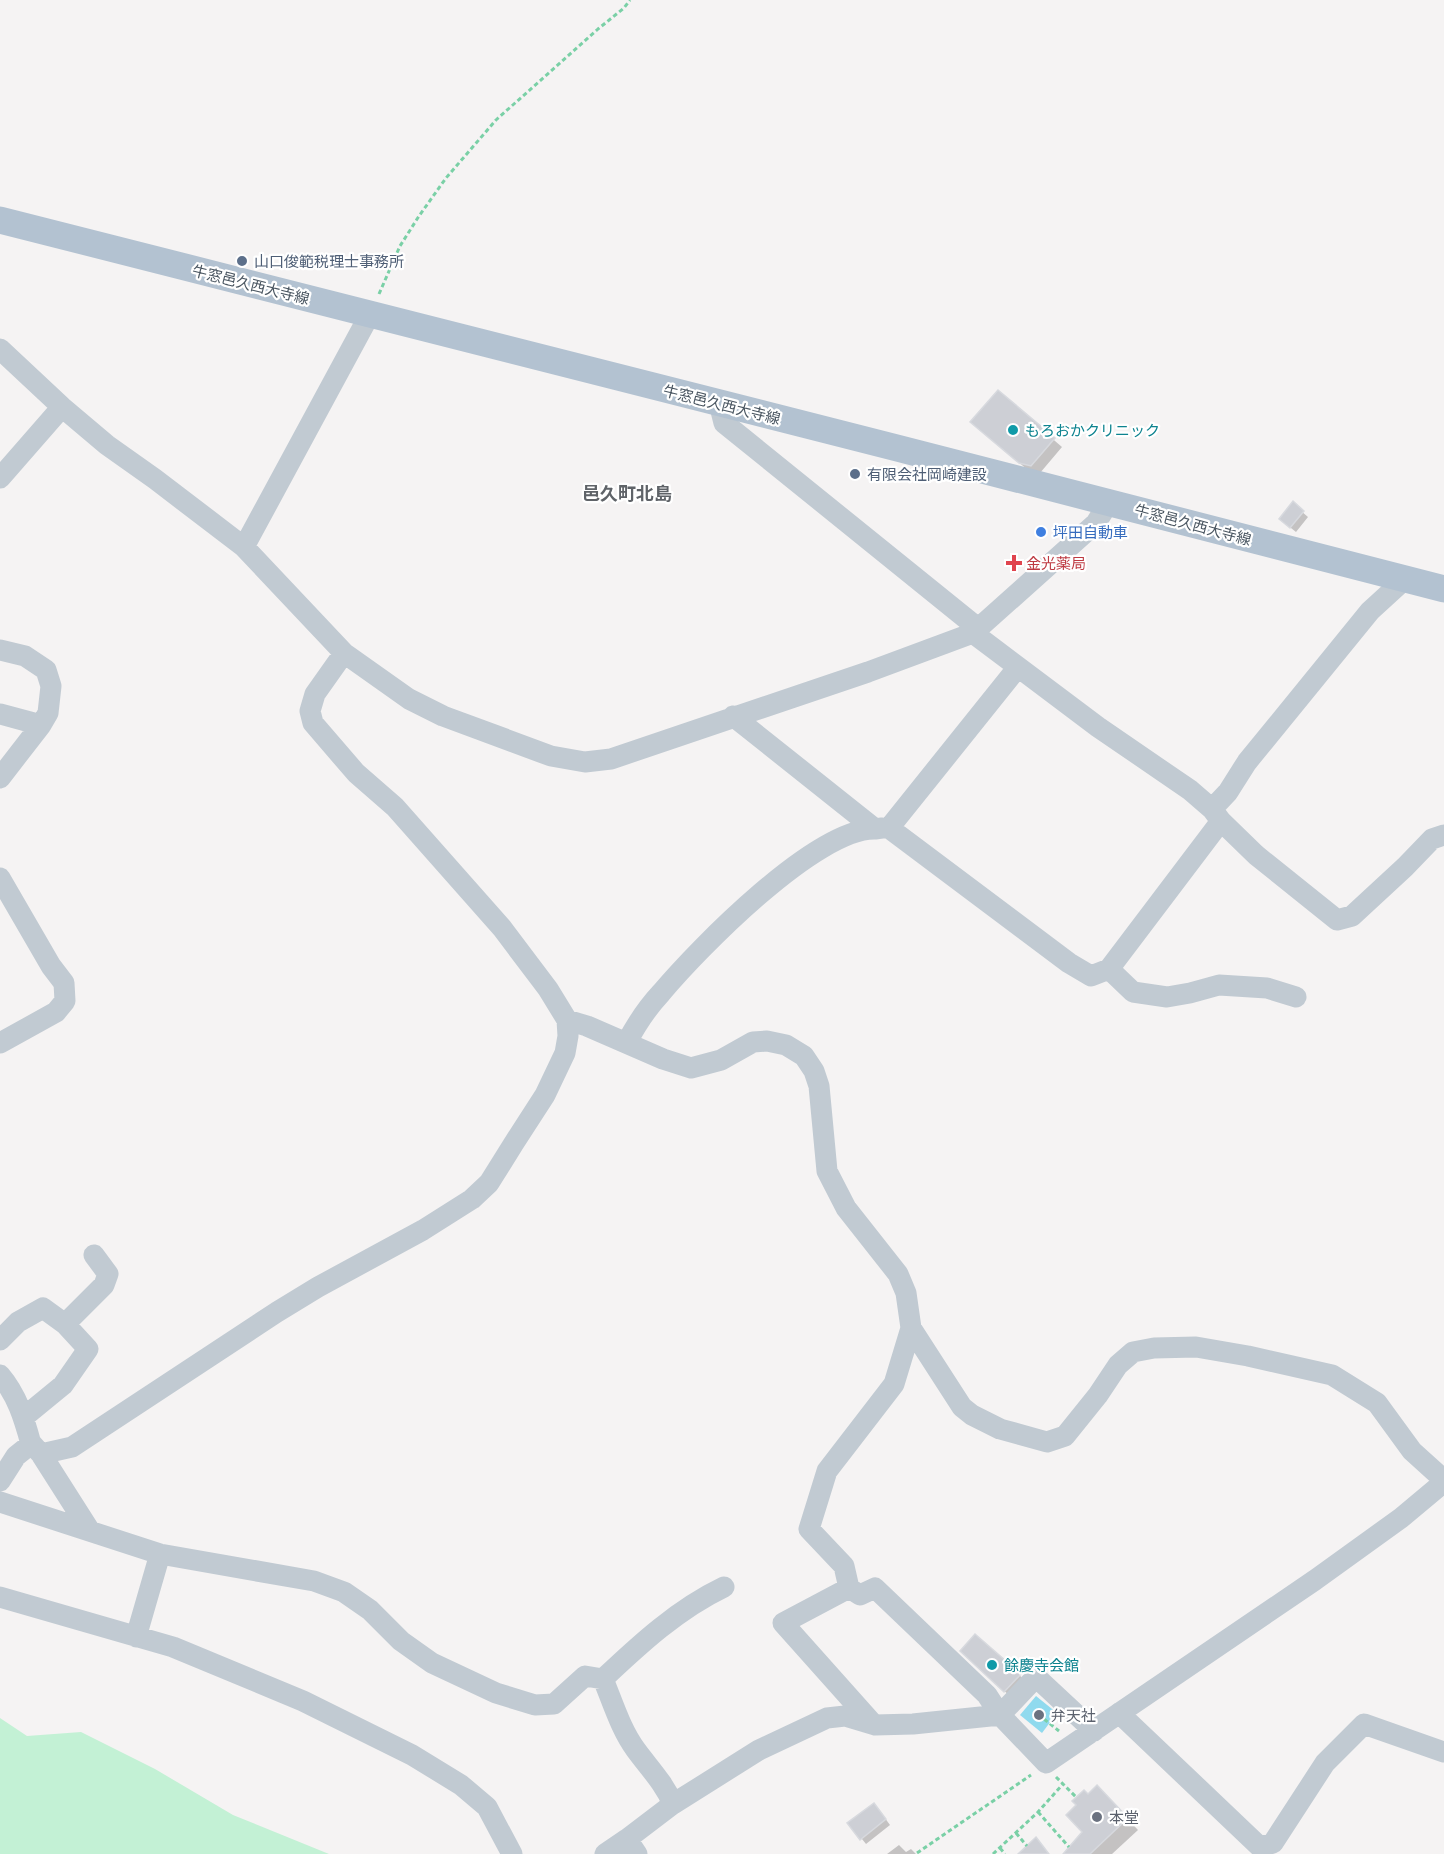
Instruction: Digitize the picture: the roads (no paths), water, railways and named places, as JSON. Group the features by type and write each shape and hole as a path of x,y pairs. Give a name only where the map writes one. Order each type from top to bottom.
{"main road":[{"name":"牛窓邑久西大寺線","path":"0,220 1444,589"}],"street":[{"path":"244,547 370,314"},
{"path":"0,349 107,445 244,547 344,652 410,699 443,716 551,756 585,762 611,759 868,672 976,631 1096,523 1109,502"},
{"path":"719,403 724,423 1018,667 1098,727 1190,790 1256,855 1337,920 1352,916 1432,839 1444,835"},
{"path":"0,478 62,407"},
{"path":"733,716 882,828 1069,963 1091,976 1109,969 1217,815 1247,762 1370,611 1405,579"},
{"path":"0,650 25,656 46,670 51,686 48,713 0,778"},
{"path":"0,1481 16,1456 36,1449 72,1447 277,1312 423,1230 472,1199 489,1183 545,1095 566,1053 567,1020 502,928 395,807 356,772 313,723 310,711 315,694 344,652"},
{"path":"627,1042 659,994 720,930 771,885 820,849 846,834 882,828 1018,667"},
{"path":"0,714 41,725"},
{"path":"0,878 51,966 64,983 65,1001 56,1012 0,1043"},
{"path":"1109,969 1133,992 1167,997 1220,985 1267,987 1296,997"},
{"path":"567,1020 691,1068 722,1060 753,1042 767,1041 786,1045 804,1056 814,1071 819,1086 827,1171 846,1208 898,1274 906,1293 911,1328 962,1407 972,1415 1000,1429 1047,1442 1065,1437 1118,1365 1133,1352 1154,1348 1196,1347 1332,1375 1377,1403 1412,1451 1444,1481 1401,1518 1315,1580 1042,1767 987,1695 875,1588 860,1595 849,1588 844,1566 809,1529 827,1471 894,1383 911,1328"},
{"path":"65,1324 104,1285 108,1274 94,1255"},
{"path":"0,1340 18,1322 43,1308 65,1324 88,1349 63,1385 24,1417"},
{"path":"0,1375 16,1396 36,1449 90,1531"},
{"path":"0,1502 160,1554 314,1581 344,1592 369,1610 401,1641 432,1664 496,1693 535,1706 554,1704 585,1676 603,1679"},
{"path":"136,1637 160,1554"},
{"path":"603,1679 654,1632 703,1597 724,1587"},
{"path":"849,1588 783,1623 875,1725"},
{"path":"0,1597 173,1647 303,1701 412,1755 461,1785 487,1808 512,1854"},
{"path":"605,1854 632,1846 673,1804 759,1750 827,1718 845,1716 875,1725 913,1724 1000,1714 1036,1677 1094,1731"},
{"path":"603,1679 624,1728 636,1749 667,1790 673,1804"},
{"path":"1119,1713 1260,1846 1273,1843 1325,1764 1364,1724 1444,1752"}],"water":[{"path":"1036,1696 1057,1713 1042,1733 1020,1715"}],"place":[{"name":"山口俊範税理士事務所","path":"242,261"},
{"name":"もろおかクリニック","path":"1013,430"},
{"name":"有限会社岡崎建設","path":"855,474"},
{"name":"坪田自動車","path":"1041,532"},
{"name":"金光薬局","path":"1014,563"},
{"name":"餘慶寺会館","path":"992,1665"},
{"name":"弁天社","path":"1039,1715"},
{"name":"本堂","path":"1097,1817"}],"district":[{"name":"邑久町北島","path":"627,493"}]}
